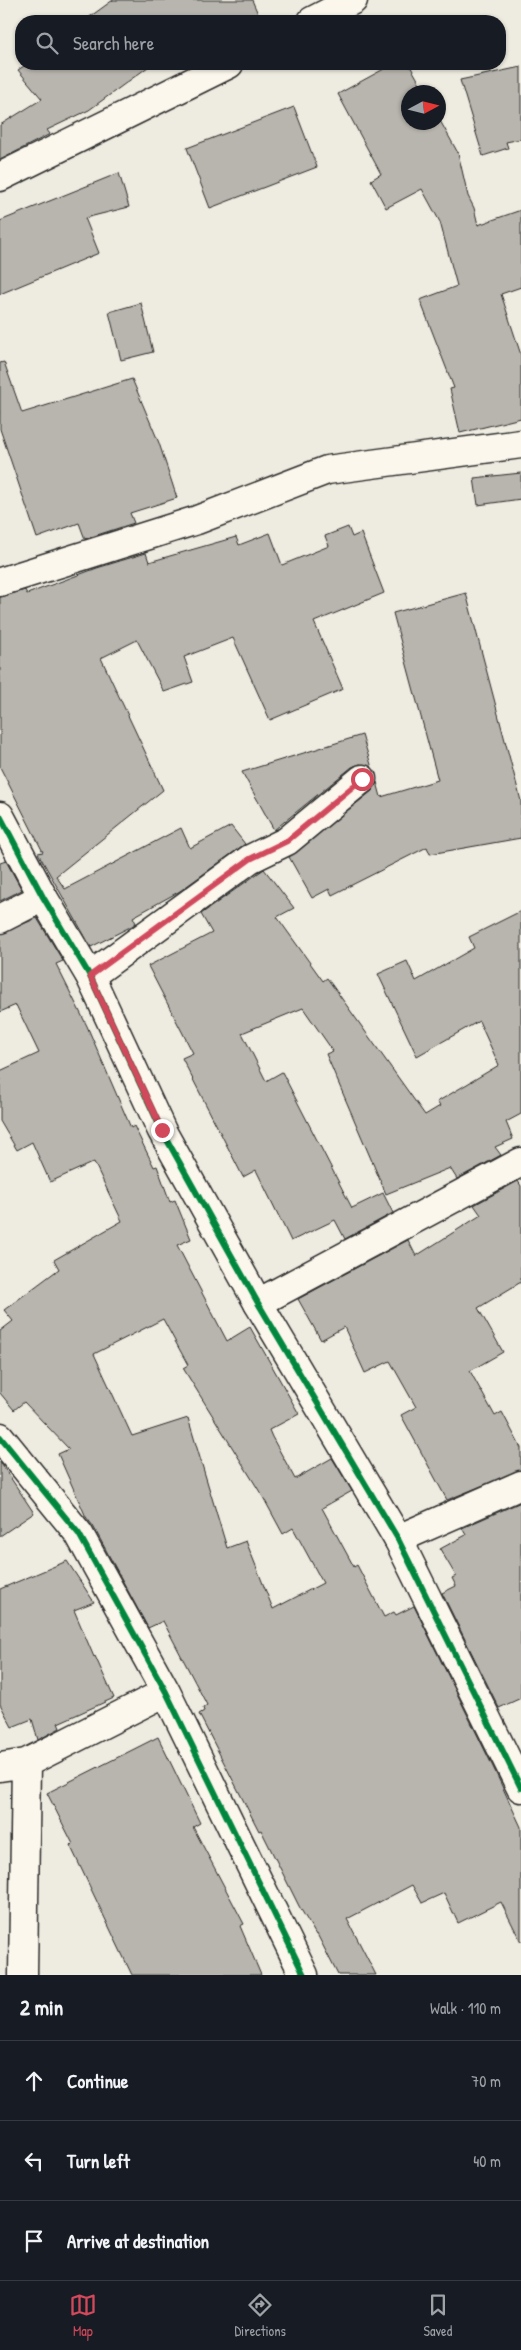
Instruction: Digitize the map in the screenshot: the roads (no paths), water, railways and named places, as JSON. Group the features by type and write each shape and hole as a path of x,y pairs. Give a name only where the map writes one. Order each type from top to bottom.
{"street":[{"path":"324,15 353,0"},
{"path":"0,177 217,70"},
{"path":"0,582 197,520 327,470 521,444"},
{"path":"90,976 250,859 287,841 362,779"},
{"path":"0,816 43,897 90,976 162,1130 258,1303 398,1540 521,1788"},
{"path":"0,919 43,897"},
{"path":"258,1303 521,1162"},
{"path":"0,1437 79,1534 166,1692 304,1975"},
{"path":"398,1540 521,1485"},
{"path":"23,1975 13,1765 166,1692"}]}
